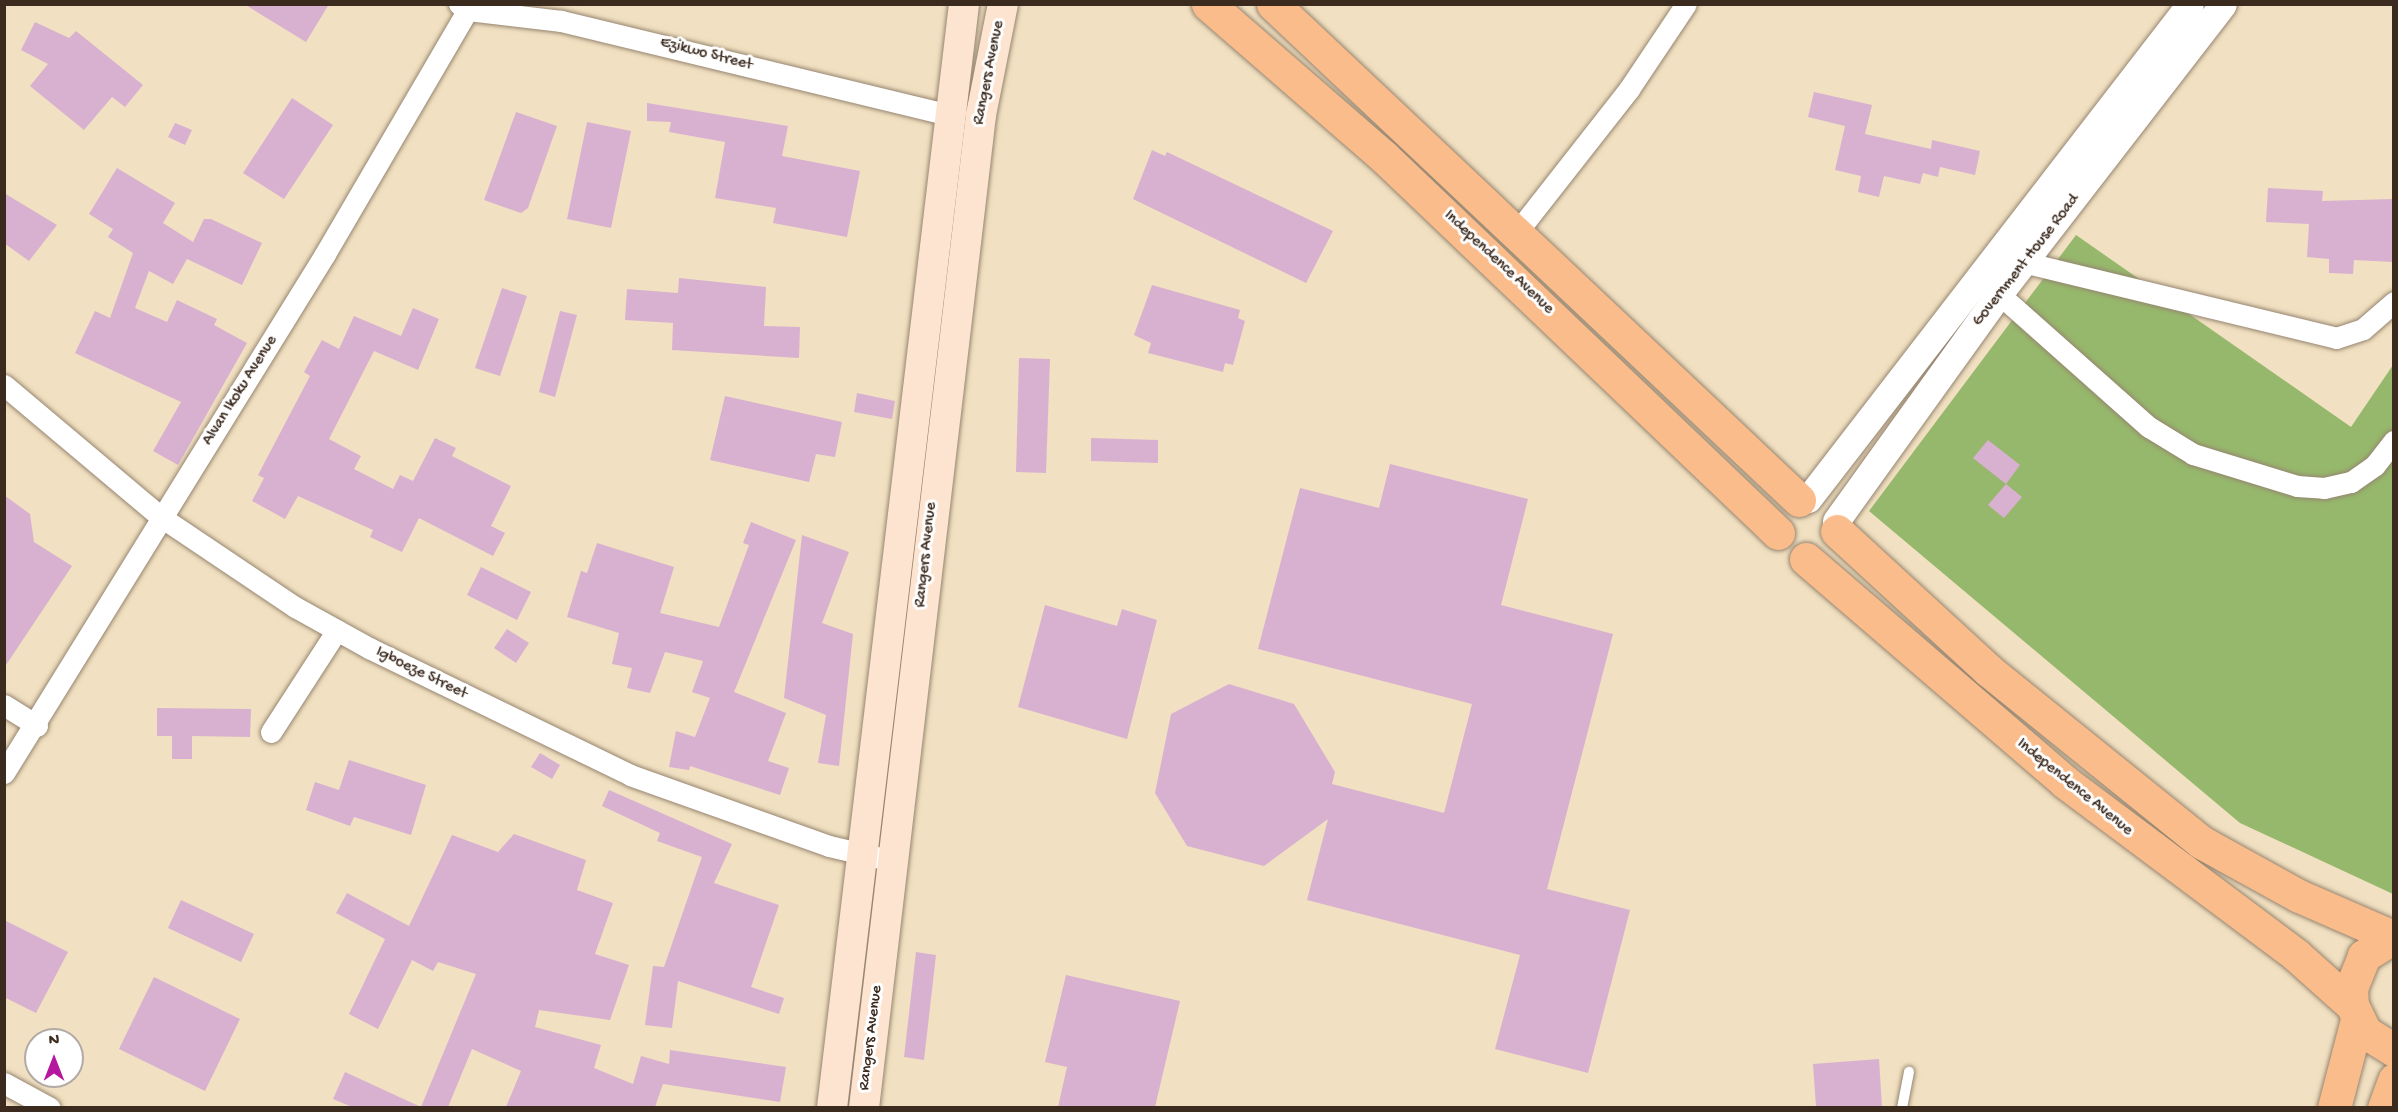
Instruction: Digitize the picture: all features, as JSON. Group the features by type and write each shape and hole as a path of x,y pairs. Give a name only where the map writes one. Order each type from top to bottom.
{"main road":[{"name":"Rangers Avenue","path":"832,1107 964,4"},
{"name":"Rangers Avenue","path":"864,1107 981,115 1003,4"},
{"name":"Independence Avenue","path":"1208,4 1383,156 1778,533"},
{"path":"1273,4 1804,500 1826,505 1837,526 1988,670 2201,842 2299,896 2393,937 2360,963 2354,1012 2334,1107"},
{"path":"1804,500 1780,516 1778,533 1787,551 1806,559 1827,551 1837,526"},
{"name":"Independence Avenue","path":"1806,559 2029,753 2207,893 2296,955 2354,1012 2376,1042 2394,1050"},
{"path":"2384,1107 2394,1080"}],"street":[{"path":"1517,232 1629,89 1686,4"},
{"name":"Government House Road","path":"1804,500 2190,4"},
{"name":"Government House Road","path":"1837,526 1999,294 2027,263 2223,4"},
{"name":"Ezikwo Street","path":"466,6 561,21 951,115"},
{"name":"Alvan Ikoku Avenue","path":"4,773 37,726 161,517 325,254 466,6"},
{"path":"2027,263 2336,338 2363,330 2394,302"},
{"path":"1999,294 2149,427 2193,454 2297,486 2324,488 2350,482 2375,465 2394,441"},
{"name":"Igboeze Street","path":"4,385 161,517 336,630 591,759 862,856 893,861"},
{"path":"271,732 336,630"},
{"path":"4,705 37,726"},
{"path":"4,1083 50,1107"}],"lane":[{"path":"1902,1107 1909,1072"}],"green space":[{"path":"2076,235 2351,427 2393,365 2393,894 2240,823 1869,511"}],"building":[{"path":"244,4 329,4 306,42"},
{"path":"35,22 69,38 76,31 143,85 125,107 112,97 84,130 30,86 48,64 21,50"},
{"path":"1814,92 1872,105 1865,134 1931,149 1932,140 1980,151 1975,175 1940,167 1938,177 1923,173 1920,184 1884,176 1879,197 1858,192 1861,176 1835,170 1845,126 1808,117"},
{"path":"292,98 333,125 284,199 243,173"},
{"path":"647,103 788,126 782,156 860,171 847,237 773,223 776,208 715,198 725,142 669,132 671,122 647,121"},
{"path":"516,112 557,126 528,208 521,213 484,200"},
{"path":"587,122 631,131 611,228 567,219"},
{"path":"175,123 192,130 185,145 168,137"},
{"path":"1152,150 1165,156 1167,152 1333,231 1306,283 1133,199"},
{"path":"117,168 175,203 163,223 193,242 204,219 211,219 262,243 242,285 187,259 173,284 149,271 135,308 167,322 177,300 217,319 214,325 247,343 178,465 153,451 181,402 75,353 95,311 110,318 133,253 108,237 113,229 89,214"},
{"path":"2268,188 2323,191 2322,201 2394,199 2394,262 2354,260 2353,274 2329,273 2329,259 2307,257 2309,224 2266,222"},
{"path":"4,193 57,225 29,261 4,243"},
{"path":"679,278 766,287 764,326 800,327 799,358 672,350 673,323 625,320 627,289 678,293"},
{"path":"1152,285 1240,310 1238,318 1245,321 1233,365 1225,363 1223,372 1148,353 1151,343 1134,335"},
{"path":"502,288 527,296 500,376 475,368"},
{"path":"413,308 439,319 418,370 374,351 329,439 361,456 354,469 393,489 400,475 413,481 435,438 456,448 452,456 511,486 491,526 505,533 493,556 419,518 402,552 370,537 373,530 298,496 285,519 252,501 264,478 258,475 310,376 304,372 322,340 339,349 354,316 401,336"},
{"path":"560,311 577,315 555,397 539,392"},
{"path":"1019,358 1050,359 1046,473 1016,472"},
{"path":"857,393 895,401 892,419 854,412"},
{"path":"725,396 842,422 835,457 816,454 809,482 710,460"},
{"path":"1091,438 1158,440 1158,463 1091,461"},
{"path":"1988,440 2020,465 2006,484 1973,458"},
{"path":"1390,464 1528,499 1501,605 1613,634 1547,889 1630,910 1588,1073 1495,1049 1520,955 1307,900 1328,819 1264,866 1187,846 1155,793 1171,714 1229,684 1294,704 1335,772 1332,784 1444,813 1472,704 1258,649 1300,488 1379,508"},
{"path":"2006,484 2022,497 2004,518 1988,505"},
{"path":"4,495 30,514 34,542 72,566 4,668"},
{"path":"751,522 796,540 734,692 786,713 768,761 789,768 780,795 690,766 689,770 669,767 676,731 695,737 710,698 692,692 703,661 665,652 650,693 627,688 632,668 612,664 619,633 567,617 581,571 587,573 597,543 674,567 660,613 719,627 749,545 743,543"},
{"path":"802,535 849,552 822,623 853,634 839,766 818,763 826,715 784,698"},
{"path":"481,567 531,592 517,620 467,595"},
{"path":"1045,605 1117,626 1122,609 1157,620 1127,739 1018,707"},
{"path":"507,629 529,643 516,663 494,648"},
{"path":"157,708 251,709 250,737 192,736 192,759 172,759 172,736 157,736"},
{"path":"540,753 560,765 552,779 531,767"},
{"path":"349,760 426,785 411,835 354,817 350,826 306,810 315,782 339,790"},
{"path":"609,790 732,844 714,883 779,905 751,987 784,998 779,1014 678,981 672,1028 645,1025 653,966 664,967 702,857 657,841 660,833 602,806"},
{"path":"514,834 586,860 577,890 613,903 595,954 629,965 610,1020 539,1010 535,1027 601,1045 594,1068 633,1084 641,1056 669,1064 670,1050 786,1067 780,1102 663,1084 655,1107 506,1107 521,1071 472,1049 448,1107 421,1107 476,974 438,962 433,971 412,960 378,1029 349,1014 385,939 336,913 347,893 409,926 452,835 498,852"},
{"path":"181,900 254,934 241,962 168,928"},
{"path":"4,920 68,952 36,1013 4,997"},
{"path":"916,952 936,955 924,1060 904,1057"},
{"path":"1066,975 1180,1001 1155,1107 1058,1107 1067,1067 1045,1062"},
{"path":"154,977 240,1019 205,1091 119,1049"},
{"path":"1879,1059 1882,1107 1816,1107 1813,1064"},
{"path":"345,1072 421,1107 352,1107 333,1099"}]}
